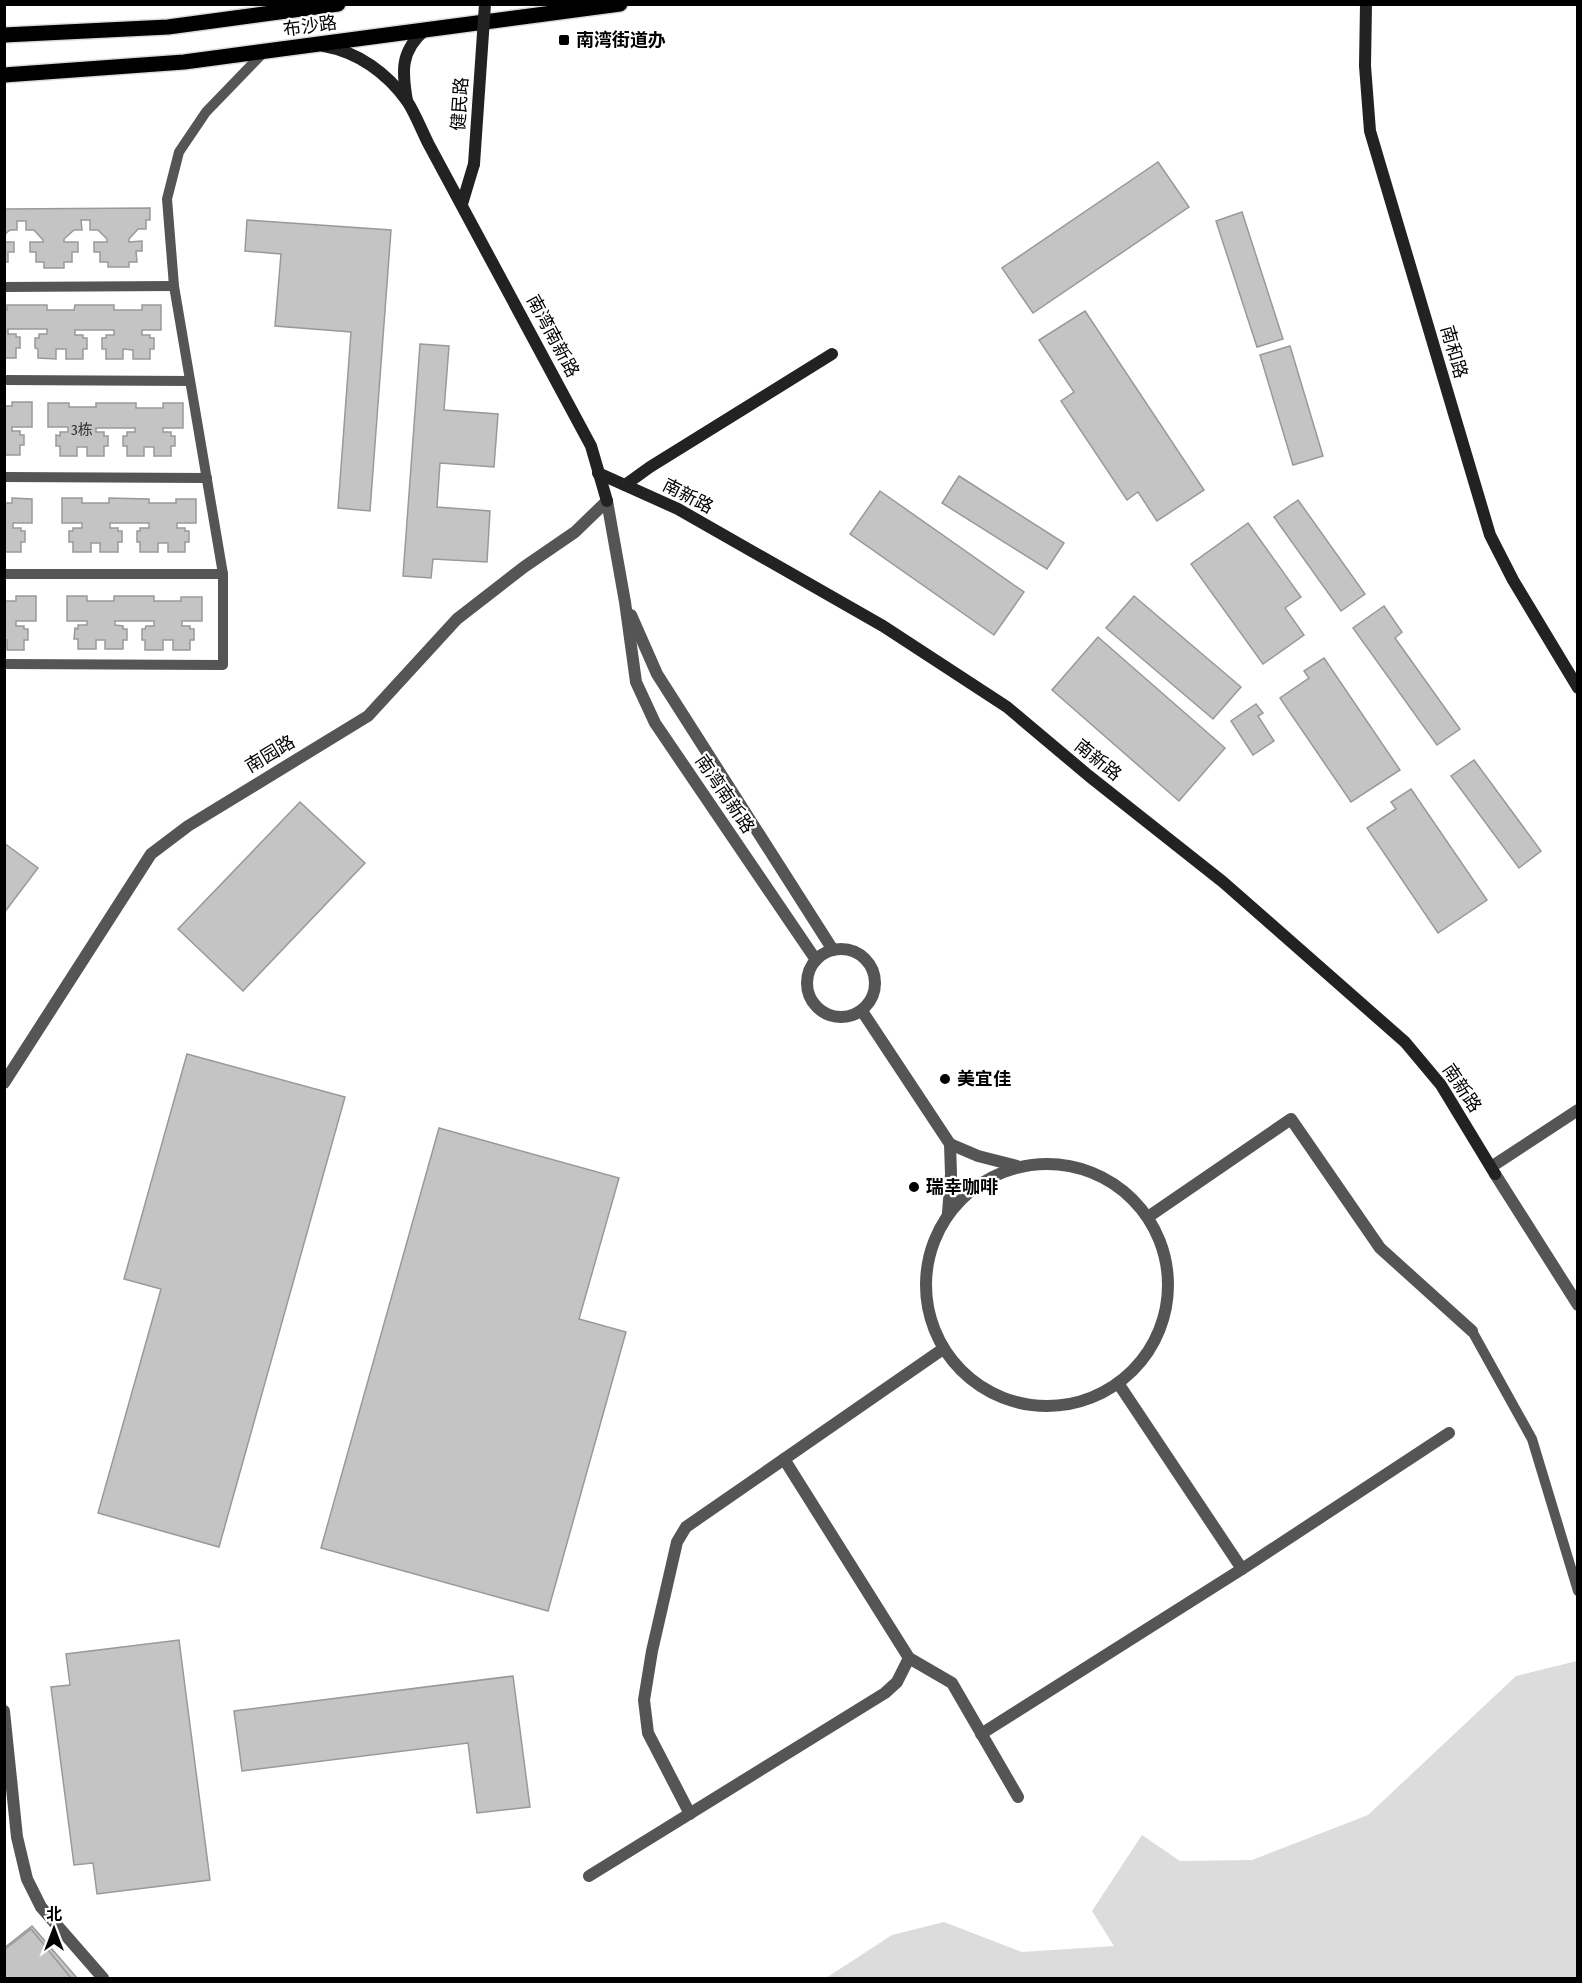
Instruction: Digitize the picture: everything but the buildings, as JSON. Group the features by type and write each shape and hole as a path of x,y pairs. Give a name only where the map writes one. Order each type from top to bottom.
{"main road":[{"name":"布沙路","path":"4,35 168,27 338,4"},
{"name":"布沙路","path":"4,75 184,62 620,4"}],"street":[{"name":"健民路","path":"462,204 474,164 484,4"},
{"name":"南和路","path":"1366,4 1365,66 1370,131 1490,535 1513,580 1578,688"},
{"name":"南湾南新路","path":"408,102 404,80 406,58 413,40 425,30"},
{"name":"南湾南新路","path":"317,44 343,49 366,61 387,78 408,102 591,446 607,501 636,682 655,723 816,960"},
{"path":"625,485 650,467 832,354"},
{"name":"南新路","path":"598,473 678,509 883,626 1006,707 1223,882 1405,1042 1441,1085 1493,1171"},
{"name":"南园路","path":"4,1083 151,854 188,826 368,716 457,619 524,567 575,532 607,501"},
{"name":"南湾南新路","path":"625,602 657,674 833,950"},
{"path":"833,950 854,951 863,956 871,966 876,984 870,1002 862,1011 853,1015 832,1016 820,1010 811,1000 807,980 810,967 816,960 833,950"},
{"path":"862,1011 950,1144 951,1174 948,1213"},
{"path":"1578,1110 1493,1171 1578,1305"},
{"path":"1148,1217 1291,1119 1380,1248 1472,1331"},
{"path":"950,1144 978,1156 1019,1166"},
{"path":"1050,1163 1087,1170 1106,1178 1122,1189 1148,1217 1158,1234 1165,1255 1168,1296 1158,1335 1146,1355 1118,1383 1098,1395 1077,1402 1056,1406 1038,1406 997,1396 981,1387 958,1368 943,1349 934,1333 928,1313 924,1288 925,1272 937,1230 963,1196 978,1184 1019,1166 1050,1163"},
{"path":"690,1814 648,1733 644,1700 651,1651 677,1542 686,1527 943,1349"},
{"path":"1118,1383 1242,1569"},
{"path":"981,1734 1242,1569 1449,1433"},
{"path":"784,1459 909,1658 952,1683 1018,1797"},
{"path":"589,1876 885,1693 897,1683 909,1658"},
{"path":"4,1711 17,1837 27,1879 41,1907 104,1978"}],"lane":[{"path":"4,664 223,665 223,574 174,286 167,199 179,152 206,112 264,52"},
{"path":"4,286 174,286"},
{"path":"4,380 190,381"},
{"path":"4,477 207,478"},
{"path":"4,574 223,574"},
{"path":"1472,1331 1532,1439 1578,1591"}],"shaded area":[{"path":"1577,1661 1577,1978 826,1978 892,1935 944,1922 1022,1952 1114,1946 1092,1911 1142,1835 1180,1861 1252,1860 1368,1815 1516,1676"}],"place":[{"name":"南湾街道办","path":"564,40"},
{"name":"美宜佳","path":"945,1079"},
{"name":"瑞幸咖啡","path":"914,1187"}]}
